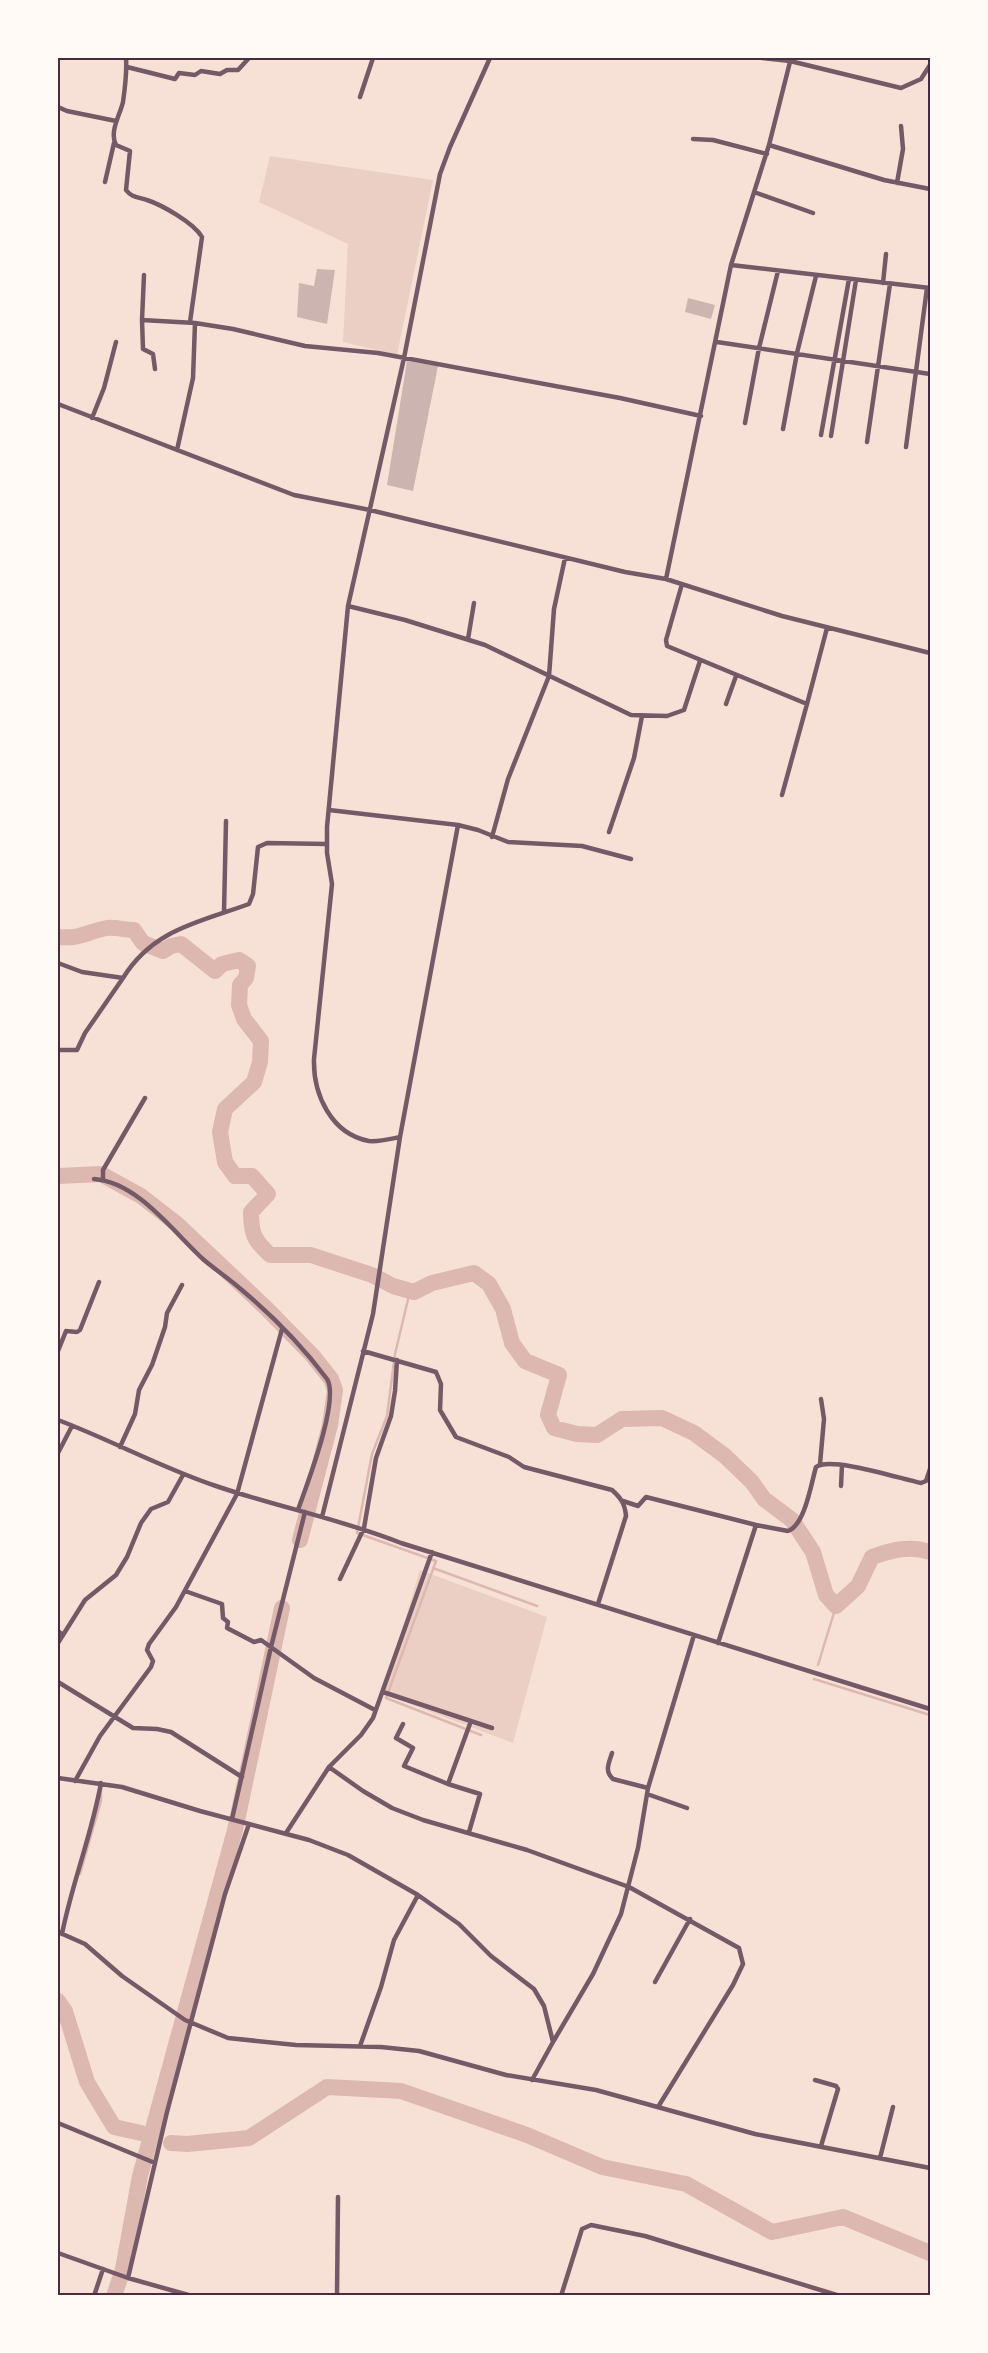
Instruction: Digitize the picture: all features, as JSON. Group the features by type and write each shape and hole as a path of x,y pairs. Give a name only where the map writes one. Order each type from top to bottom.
{"street":[{"path":"105,182 114,142 116,121 123,100 127,67 126,58"},
{"path":"127,67 175,78 179,73 195,75 201,71 222,74 227,70 238,70 248,58"},
{"path":"360,97 373,58"},
{"path":"400,1137 370,1141 345,1130 334,1121 325,1108 315,1082 314,1059 332,884 326,844 348,606 404,358 440,174 490,58"},
{"path":"762,58 791,59 901,88 921,79 930,65"},
{"path":"666,579 717,342 731,265 770,145 791,59"},
{"path":"58,107 67,111 116,121"},
{"path":"897,183 902,149 901,126"},
{"path":"693,139 713,140 767,154"},
{"path":"114,142 116,145 130,150 126,177 126,190 130,195 148,200 164,209 188,223 202,237 192,322 193,378 177,450"},
{"path":"770,145 897,183 930,189"},
{"path":"754,192 813,213"},
{"path":"883,283 886,254"},
{"path":"731,265 929,288 906,447"},
{"path":"745,423 759,348 778,271"},
{"path":"144,275 143,349 153,354 155,369"},
{"path":"783,429 797,354 816,276"},
{"path":"821,435 849,279"},
{"path":"831,436 845,361 856,280"},
{"path":"867,442 890,284"},
{"path":"142,320 192,322 233,329 304,346 358,350 620,398 701,416"},
{"path":"92,418 104,388 116,342"},
{"path":"717,342 930,374"},
{"path":"828,395 838,397"},
{"path":"58,404 294,495 370,510 565,558 666,579 717,597 827,628 930,653"},
{"path":"492,837 508,779 549,676 554,609 565,558"},
{"path":"682,584 666,643 671,649 807,704"},
{"path":"468,639 474,603"},
{"path":"348,606 485,645 624,713 642,716 667,716 681,713 684,710 700,661"},
{"path":"782,795 827,628"},
{"path":"726,704 736,676"},
{"path":"608,832 634,758 642,716"},
{"path":"329,810 458,826 508,842 582,846 631,858"},
{"path":"224,912 226,820"},
{"path":"322,1517 378,1282 400,1137 458,826"},
{"path":"58,1050 77,1050 85,1033 134,961 149,946 186,926 249,904 252,901 258,847 266,843 326,844"},
{"path":"58,963 82,972 123,978"},
{"path":"103,1179 103,1170 145,1098"},
{"path":"94,1179 103,1179 130,1193 155,1211 204,1260 245,1292 282,1329 330,1384 331,1391 327,1414 314,1465 298,1510"},
{"path":"58,1350 66,1331 77,1332 80,1330 99,1282"},
{"path":"120,1447 135,1414 139,1390 152,1366 165,1327 167,1313 182,1285"},
{"path":"75,1781 100,1736 151,1667 153,1661 147,1653 147,1648 185,1591 237,1494 282,1329"},
{"path":"362,1351 436,1372 441,1384 440,1410 456,1436 509,1457 524,1467 612,1490 623,1501 638,1506 646,1497 786,1531 792,1529 799,1522 816,1467 820,1464 824,1419 821,1399"},
{"path":"340,1579 363,1528 376,1458 394,1399 396,1360"},
{"path":"58,1420 183,1475 237,1494 363,1528 432,1552 930,1710"},
{"path":"58,1453 72,1426"},
{"path":"820,1464 842,1465 921,1483 926,1481 930,1469"},
{"path":"841,1486 842,1465"},
{"path":"58,1644 85,1600 116,1575 127,1557 141,1523 151,1509 168,1502 183,1475"},
{"path":"598,1604 626,1516 623,1501"},
{"path":"235,1820 242,1777 272,1648 308,1513"},
{"path":"718,1642 756,1525"},
{"path":"286,1833 329,1767 361,1736 373,1718 432,1552"},
{"path":"185,1591 222,1604 224,1618 228,1622 227,1628 241,1637 254,1642 261,1640 314,1678 376,1710"},
{"path":"58,1631 62,1635"},
{"path":"532,2080 597,1966 621,1914 629,1887 648,1788 694,1636"},
{"path":"58,1682 133,1728 157,1729 171,1732 242,1777"},
{"path":"383,1692 492,1728"},
{"path":"448,1784 470,1722"},
{"path":"403,1724 396,1738 413,1748 404,1766 448,1784 480,1794 469,1832"},
{"path":"612,1753 607,1769 608,1775 612,1779 648,1788"},
{"path":"329,1767 363,1791 392,1808 423,1820 469,1832 629,1887 690,1919 738,1948 742,1955 743,1964 729,1992 658,2107"},
{"path":"58,1778 122,1787 286,1833 348,1855 418,1895 459,1924 491,1956 534,1989 544,2006 553,2042"},
{"path":"101,1783 94,1820 68,1901 60,1933 85,1944 122,1976 191,2023 228,2038 241,2041 360,2046 419,2051 478,2068 532,2080 596,2090 754,2134 930,2168"},
{"path":"647,1794 687,1808"},
{"path":"126,2278 167,2112 227,1886 249,1824"},
{"path":"360,2046 382,1987 394,1940 418,1895"},
{"path":"655,1982 690,1919"},
{"path":"815,2080 836,2086 838,2089 821,2146"},
{"path":"880,2158 893,2107"},
{"path":"58,2123 155,2163"},
{"path":"338,2197 338,2296"},
{"path":"561,2296 582,2229 591,2224 645,2236 840,2296"},
{"path":"58,2253 126,2278 192,2296"},
{"path":"94,2296 103,2270"}],"shaded area":[{"path":"270,156 433,180 397,355 343,342 348,244 259,202"},
{"path":"420,1570 547,1617 513,1743 383,1694"}],"building":[{"path":"317,269 335,270 327,324 297,317 299,283 314,286"},
{"path":"688,298 715,305 711,319 685,312"},
{"path":"407,361 438,366 413,491 387,485"}],"waterway":[{"path":"58,937 78,936 107,928 134,930 143,943 163,951 171,946 181,944 215,971 222,964 239,960 248,966 246,978 240,985 239,1005 244,1019 261,1041 260,1062 254,1082 225,1109 220,1132 225,1162 235,1176 252,1176 268,1194 251,1212 251,1220 254,1236 270,1255 311,1255 372,1275 393,1286 414,1292 432,1283 474,1273 489,1284 503,1309 512,1343 525,1361 559,1375 548,1415 554,1428 577,1434 597,1435 622,1419 662,1418 694,1433 725,1456 752,1482 764,1499 792,1520 813,1552 826,1595 836,1606 858,1586 872,1557 901,1549 930,1552"},
{"path":"58,1176 101,1174 141,1196 177,1224 266,1308 313,1356 331,1379 335,1390 330,1425 300,1540"},
{"path":"410,1291 395,1354 387,1416 372,1454 357,1533 436,1561 386,1698 481,1735"},
{"path":"433,1568 537,1606"},
{"path":"818,1665 836,1606"},
{"path":"114,2296 123,2269 140,2176 235,1830 282,1608"},
{"path":"814,1679 930,1715"},
{"path":"80,1874 101,1801 101,1785"},
{"path":"58,2001 65,2011 87,2082 114,2127 141,2133"},
{"path":"171,2143 187,2144 249,2138 327,2087 401,2091 527,2135 602,2167 686,2184 772,2232 843,2217 930,2253"}]}
